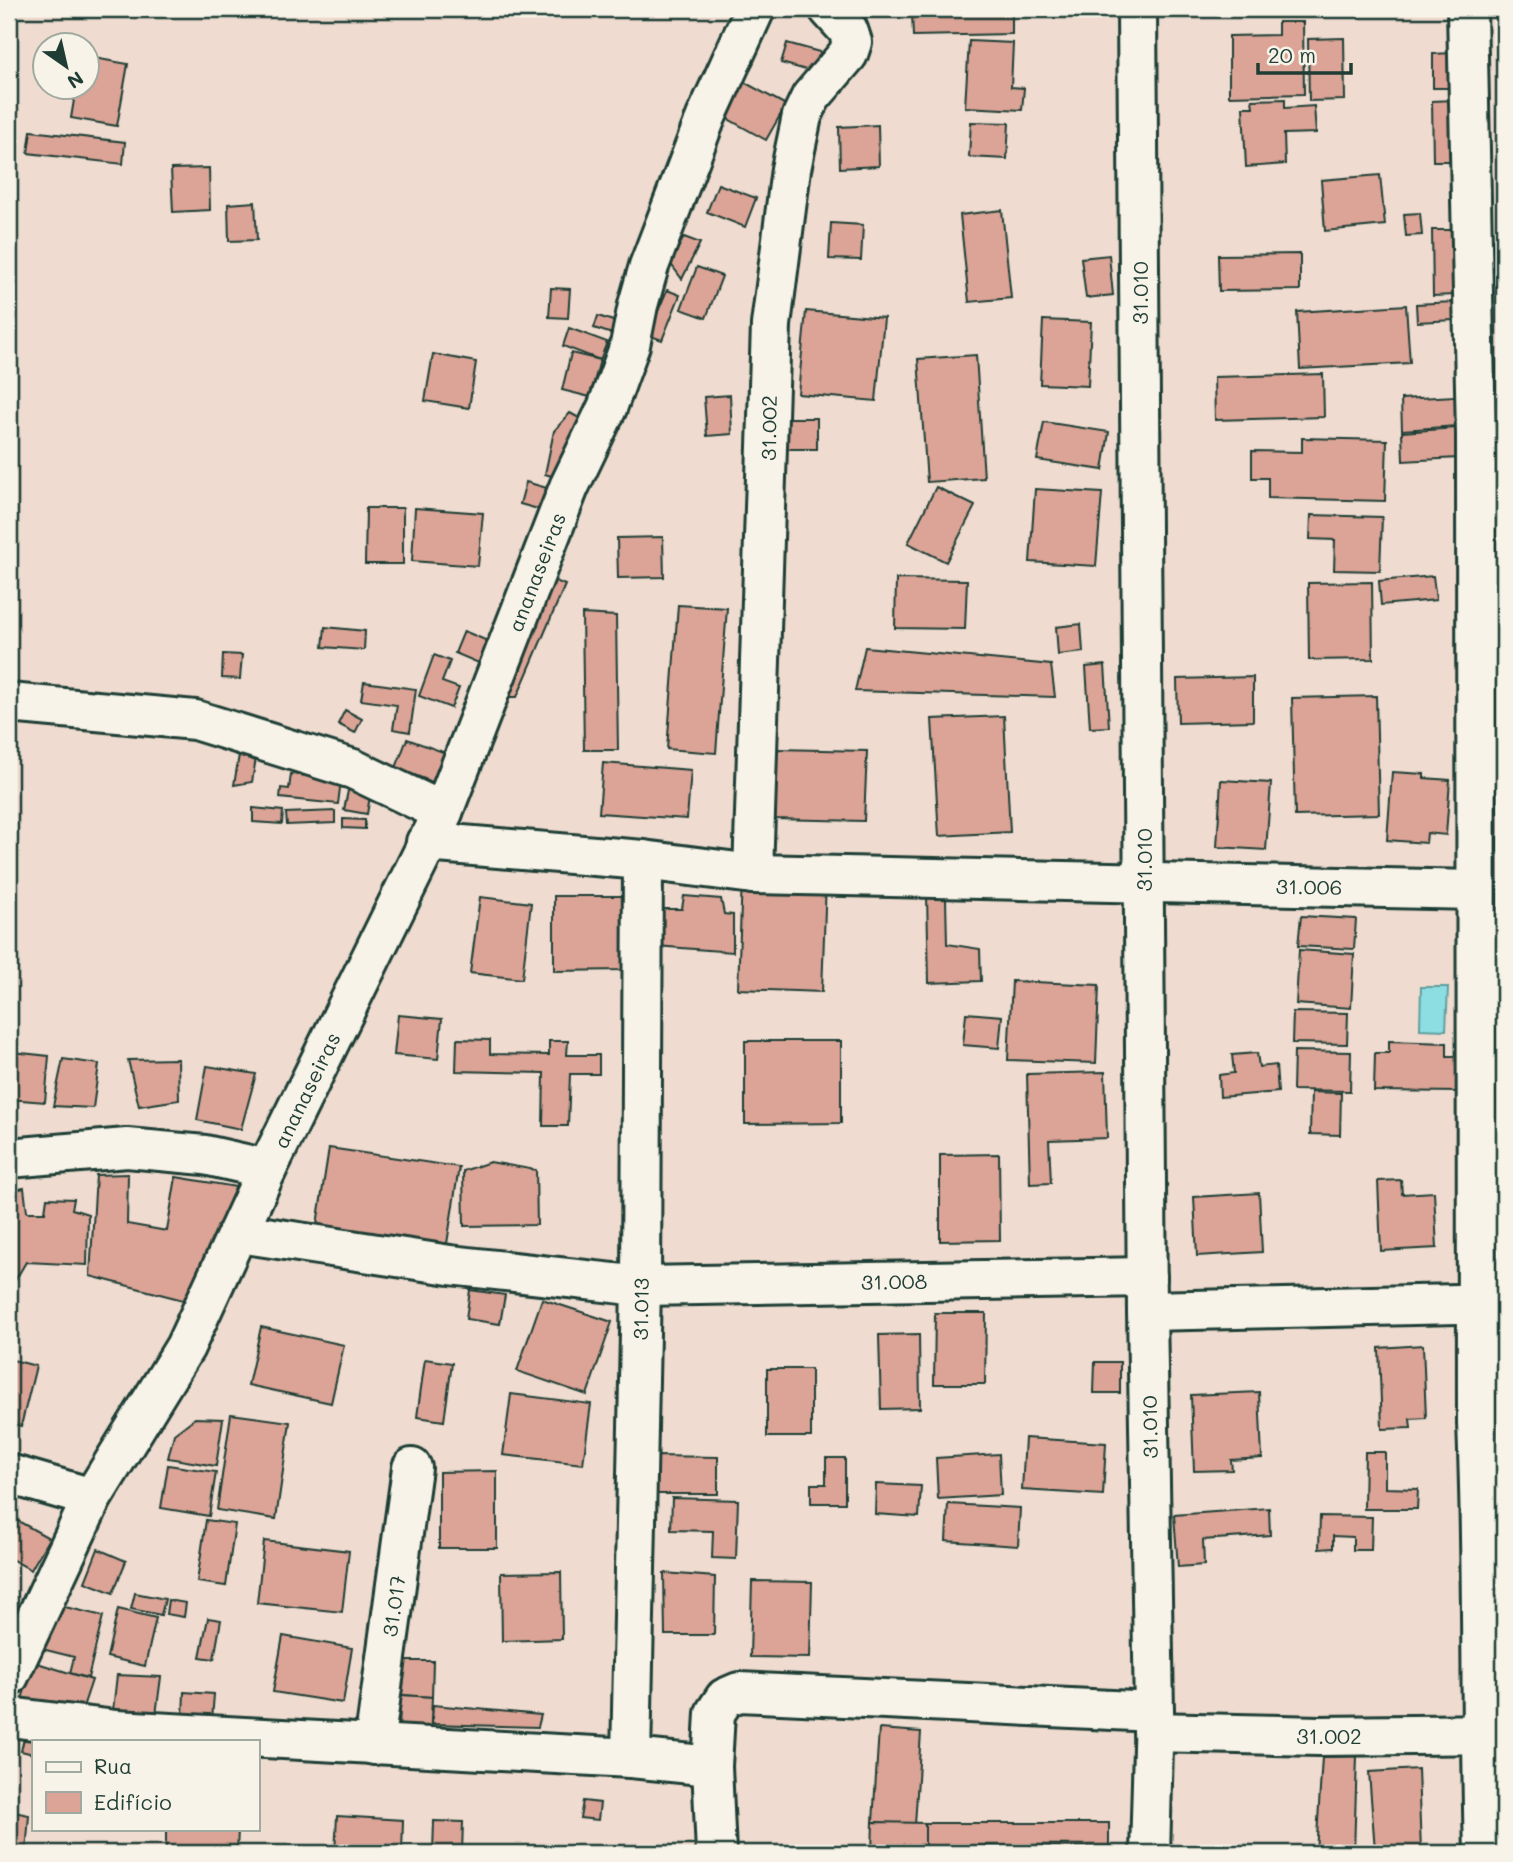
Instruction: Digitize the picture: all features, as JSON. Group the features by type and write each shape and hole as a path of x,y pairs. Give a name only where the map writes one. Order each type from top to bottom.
{"street":[{"name":"ananaseiras","path":"9,1676 92,1498 185,1346 267,1169 435,827 569,488 607,408 630,345 649,266 706,117 755,9"},
{"name":"31.002","path":"753,874 771,325 791,169 802,116 811,97 848,54 852,42 848,30 830,9"},
{"name":"31.010","path":"1137,9 1153,1722 1150,1853"},
{"path":"1467,9 1476,435 1475,890 1491,1303 1483,1641 1492,1734 1484,1853"},
{"path":"9,703 195,720 353,769 435,827"},
{"name":"31.006","path":"435,827 643,860 753,874 1475,890"},
{"name":"31.013","path":"631,1758 641,1286 643,860"},
{"path":"9,1158 127,1148 205,1155 267,1169"},
{"name":"31.008","path":"239,1233 450,1265 641,1286 1147,1294 1491,1303"},
{"name":"31.017","path":"374,1745 412,1468"},
{"path":"9,1474 92,1498"},
{"name":"31.002","path":"716,1853 712,1766 715,1713 725,1698 739,1692 1319,1736 1492,1734"},
{"path":"9,1717 116,1730 631,1758 712,1766"}],"water":[{"path":"1421,987 1448,987 1446,1030 1420,1029"}],"building":[{"path":"969,9 1012,9 1012,34 913,36 912,14 969,12"},
{"path":"1278,22 1303,22 1304,94 1229,96 1229,36 1278,35"},
{"path":"1344,38 1345,100 1309,101 1308,39"},
{"path":"969,41 1013,43 1011,87 1024,88 1022,110 965,107"},
{"path":"787,43 823,53 817,73 781,63"},
{"path":"1452,53 1452,88 1433,88 1433,54"},
{"path":"102,59 128,64 117,126 71,118 74,102 102,102"},
{"path":"742,81 786,105 766,140 723,116"},
{"path":"1285,99 1285,108 1314,106 1316,133 1284,134 1285,164 1246,167 1243,107 1253,107 1252,100"},
{"path":"1453,100 1453,161 1433,161 1432,101"},
{"path":"971,122 1009,123 1007,159 969,157"},
{"path":"878,125 879,166 840,168 839,127"},
{"path":"31,131 125,142 123,164 28,153"},
{"path":"209,168 210,210 173,212 171,169"},
{"path":"1380,175 1385,225 1325,231 1321,180"},
{"path":"718,184 756,198 745,227 707,212"},
{"path":"255,202 257,240 229,241 228,204"},
{"path":"1002,210 1011,298 969,302 960,215"},
{"path":"1420,213 1422,235 1406,236 1404,214"},
{"path":"831,223 863,225 861,260 829,259"},
{"path":"1432,230 1454,230 1455,295 1433,296"},
{"path":"684,237 700,243 682,279 670,263"},
{"path":"1300,254 1300,290 1219,291 1218,255"},
{"path":"1109,255 1113,295 1086,298 1081,258"},
{"path":"697,267 722,276 706,318 681,309"},
{"path":"551,288 570,289 568,318 549,317"},
{"path":"667,290 680,295 662,340 648,335"},
{"path":"1453,302 1454,320 1417,322 1416,304"},
{"path":"1406,305 1410,363 1300,369 1297,312"},
{"path":"806,311 884,318 876,401 798,394"},
{"path":"598,316 616,322 612,334 594,328"},
{"path":"1043,320 1091,322 1088,386 1040,384"},
{"path":"569,328 607,342 600,360 563,346"},
{"path":"571,353 600,360 590,397 562,390"},
{"path":"433,354 476,362 469,408 425,401"},
{"path":"976,355 984,478 927,482 918,359"},
{"path":"1323,374 1324,417 1215,420 1214,377"},
{"path":"730,395 732,434 707,436 704,397"},
{"path":"1455,396 1457,426 1402,430 1401,399"},
{"path":"570,413 592,425 565,480 545,474 554,431"},
{"path":"784,418 817,418 817,449 784,449"},
{"path":"1044,422 1109,432 1103,470 1037,460"},
{"path":"1456,428 1458,458 1403,461 1402,432"},
{"path":"1302,438 1387,440 1385,501 1268,498 1268,478 1252,478 1252,451 1302,452"},
{"path":"526,482 561,492 531,532 538,509 520,504"},
{"path":"936,487 975,506 946,562 908,543"},
{"path":"1035,489 1102,493 1096,566 1030,562"},
{"path":"366,508 403,508 403,564 365,564"},
{"path":"415,508 483,513 478,566 412,561"},
{"path":"1311,515 1382,517 1380,571 1334,570 1335,540 1310,539"},
{"path":"663,537 664,577 618,578 617,538"},
{"path":"1433,576 1436,600 1381,605 1379,581"},
{"path":"551,579 565,585 517,697 500,697"},
{"path":"896,579 967,580 965,629 895,628"},
{"path":"1372,582 1373,659 1309,660 1308,583"},
{"path":"678,605 727,608 716,753 667,749"},
{"path":"582,614 616,616 618,750 584,750"},
{"path":"1081,624 1083,652 1058,655 1056,627"},
{"path":"325,627 365,631 364,650 323,647"},
{"path":"464,631 490,642 481,664 455,653"},
{"path":"865,647 1051,665 1055,697 855,691"},
{"path":"1495,653 1504,653 1504,705 1495,705"},
{"path":"223,654 242,655 240,679 222,678"},
{"path":"434,655 450,661 442,682 459,688 451,708 419,696"},
{"path":"1105,665 1109,727 1090,728 1086,667"},
{"path":"1253,677 1253,721 1178,723 1177,679"},
{"path":"364,682 416,689 410,732 393,729 397,705 361,700"},
{"path":"1376,696 1379,814 1295,816 1292,698"},
{"path":"345,710 362,719 355,733 338,724"},
{"path":"1004,716 1010,832 939,836 932,719"},
{"path":"407,739 446,753 435,783 396,768"},
{"path":"240,749 257,752 252,782 234,785"},
{"path":"776,749 867,751 864,821 774,819"},
{"path":"603,763 691,770 687,819 599,813"},
{"path":"1392,772 1424,774 1424,778 1450,780 1446,835 1427,833 1426,843 1387,840"},
{"path":"291,774 341,780 338,804 280,798 281,788 289,789"},
{"path":"1221,780 1271,783 1266,850 1217,847"},
{"path":"349,786 371,790 367,814 344,810"},
{"path":"253,808 283,811 282,824 253,822"},
{"path":"335,811 335,823 287,825 286,813"},
{"path":"343,819 365,820 365,829 343,828"},
{"path":"742,877 826,880 822,992 738,989"},
{"path":"554,896 624,896 624,970 554,971"},
{"path":"684,896 721,899 724,914 733,915 733,952 656,946 655,909 682,909"},
{"path":"927,896 946,899 947,944 980,949 981,981 929,983"},
{"path":"480,897 531,903 522,979 470,973"},
{"path":"1301,916 1356,919 1354,949 1298,946"},
{"path":"1299,950 1354,954 1351,1008 1296,1004"},
{"path":"1012,981 1099,985 1096,1063 1008,1060"},
{"path":"1293,1012 1348,1013 1347,1044 1292,1043"},
{"path":"966,1013 1002,1016 999,1048 963,1045"},
{"path":"398,1015 442,1019 438,1059 394,1055"},
{"path":"457,1039 490,1040 490,1054 549,1055 549,1041 568,1041 567,1055 599,1055 599,1074 570,1074 568,1126 543,1126 544,1073 456,1071"},
{"path":"745,1041 841,1041 841,1123 745,1124"},
{"path":"1389,1041 1447,1043 1447,1056 1462,1056 1461,1092 1374,1091 1375,1053 1389,1053"},
{"path":"1294,1051 1351,1052 1350,1091 1293,1090"},
{"path":"12,1052 49,1056 45,1102 9,1099"},
{"path":"1257,1053 1259,1067 1276,1065 1278,1092 1220,1097 1219,1075 1234,1073 1232,1055"},
{"path":"63,1059 99,1064 93,1108 53,1106"},
{"path":"178,1059 179,1100 139,1106 128,1060"},
{"path":"207,1066 256,1074 241,1129 197,1120"},
{"path":"1105,1072 1107,1138 1049,1140 1051,1183 1030,1184 1027,1074"},
{"path":"1311,1092 1341,1093 1340,1135 1310,1134"},
{"path":"329,1148 459,1167 446,1250 316,1231"},
{"path":"999,1154 1000,1240 940,1241 940,1155"},
{"path":"490,1162 536,1170 537,1225 464,1226 463,1171"},
{"path":"128,1174 127,1224 167,1231 176,1177 236,1187 191,1302 90,1276 96,1175"},
{"path":"1401,1180 1402,1194 1434,1192 1437,1248 1381,1251 1378,1181"},
{"path":"24,1188 27,1212 45,1212 47,1198 74,1199 72,1209 88,1214 87,1265 26,1262 13,1284 9,1284 9,1191"},
{"path":"1259,1193 1262,1252 1197,1256 1194,1197"},
{"path":"470,1290 505,1295 500,1324 466,1319"},
{"path":"542,1299 612,1322 587,1395 517,1371"},
{"path":"935,1313 986,1313 985,1384 934,1384"},
{"path":"1494,1322 1504,1322 1504,1419 1495,1419"},
{"path":"261,1327 344,1345 331,1403 248,1385"},
{"path":"919,1334 920,1408 881,1409 879,1335"},
{"path":"1423,1345 1426,1418 1410,1419 1411,1428 1382,1429 1379,1348"},
{"path":"9,1359 36,1366 21,1426 9,1423"},
{"path":"425,1359 452,1363 444,1421 417,1417"},
{"path":"1095,1362 1120,1362 1120,1393 1094,1393"},
{"path":"767,1369 811,1369 811,1437 767,1437"},
{"path":"1259,1392 1262,1458 1231,1460 1232,1470 1194,1471 1191,1395"},
{"path":"511,1394 591,1404 583,1464 503,1455"},
{"path":"231,1414 290,1422 276,1519 217,1510"},
{"path":"195,1418 223,1419 216,1466 168,1458 174,1434"},
{"path":"1025,1438 1106,1443 1103,1495 1022,1490"},
{"path":"1365,1452 1385,1452 1385,1488 1418,1489 1417,1509 1364,1509"},
{"path":"999,1454 1001,1495 938,1499 936,1458"},
{"path":"654,1456 718,1457 718,1494 654,1494"},
{"path":"826,1458 845,1458 845,1503 811,1503 811,1484 826,1484"},
{"path":"168,1465 216,1472 209,1516 161,1508"},
{"path":"497,1471 497,1548 439,1548 439,1472"},
{"path":"876,1484 921,1486 919,1517 875,1514"},
{"path":"672,1498 738,1500 736,1559 712,1558 713,1531 671,1530"},
{"path":"948,1504 1020,1508 1018,1546 946,1541"},
{"path":"1269,1508 1270,1535 1203,1540 1204,1565 1178,1567 1174,1515"},
{"path":"9,1516 49,1538 31,1570 9,1558"},
{"path":"1320,1516 1372,1517 1371,1550 1353,1550 1353,1537 1333,1536 1333,1548 1319,1549"},
{"path":"206,1520 235,1524 226,1586 197,1582"},
{"path":"264,1541 349,1551 342,1612 257,1603"},
{"path":"98,1549 126,1561 113,1593 85,1582"},
{"path":"561,1572 562,1639 502,1641 501,1573"},
{"path":"664,1573 715,1577 714,1635 665,1635"},
{"path":"752,1581 812,1582 810,1658 750,1657"},
{"path":"135,1593 165,1599 161,1615 131,1609"},
{"path":"168,1600 186,1603 184,1617 166,1614"},
{"path":"48,1603 103,1616 88,1678 70,1673 74,1657 38,1648"},
{"path":"118,1609 156,1618 145,1666 107,1657"},
{"path":"208,1618 221,1620 214,1659 200,1657"},
{"path":"283,1636 352,1648 343,1703 273,1692"},
{"path":"402,1661 433,1661 432,1697 401,1695"},
{"path":"34,1662 92,1680 80,1716 22,1699"},
{"path":"117,1675 161,1677 156,1715 113,1710"},
{"path":"184,1692 214,1694 212,1720 183,1718"},
{"path":"401,1695 432,1697 430,1742 398,1741"},
{"path":"433,1705 541,1715 538,1727 432,1724"},
{"path":"879,1729 921,1732 915,1825 873,1822"},
{"path":"25,1734 41,1737 40,1740 32,1740 32,1754 21,1751"},
{"path":"1357,1756 1354,1853 1316,1853 1322,1757"},
{"path":"1418,1769 1421,1851 1375,1850 1369,1772"},
{"path":"583,1801 600,1803 598,1820 580,1818"},
{"path":"9,1811 29,1815 26,1853 9,1853"},
{"path":"337,1816 403,1820 402,1853 335,1853"},
{"path":"434,1821 463,1822 462,1853 433,1853"},
{"path":"873,1822 925,1823 925,1853 872,1853"},
{"path":"925,1823 1109,1823 1109,1847 953,1846 952,1853 925,1853"},
{"path":"166,1830 238,1830 237,1853 166,1853"}]}
